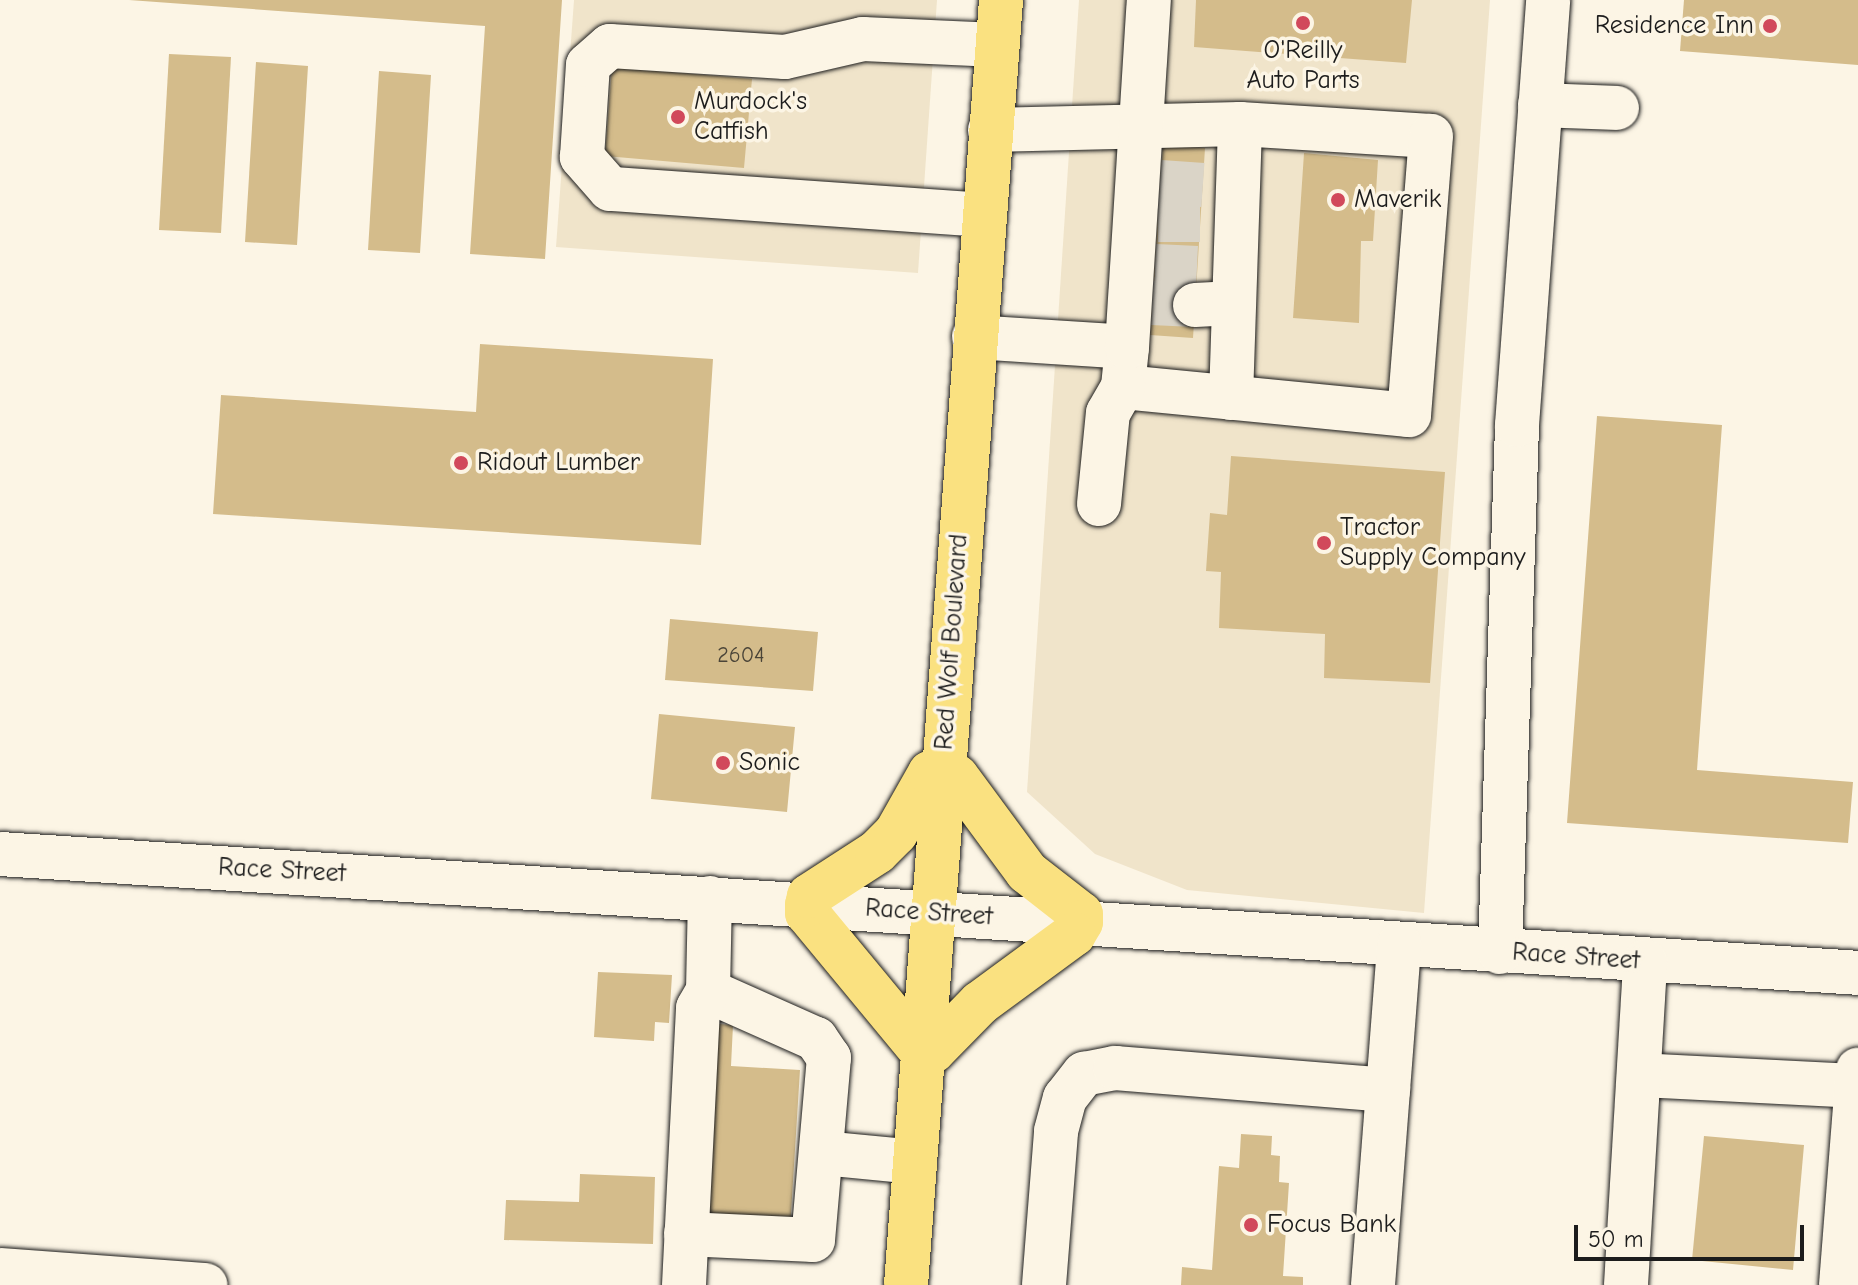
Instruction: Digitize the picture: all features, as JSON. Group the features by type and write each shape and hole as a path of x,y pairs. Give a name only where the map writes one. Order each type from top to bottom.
{"highway":[{"name":"Red Wolf Boulevard","path":"906,1285 1001,0"},
{"path":"944,767 957,777 1017,860 1081,914 1081,922 1074,934 980,1003 933,1051 923,1053 807,913 807,905 809,896 877,852 896,833 930,773 944,767"}],"street":[{"path":"1149,0 1142,125 1184,201 1179,285 1231,398"},
{"path":"1500,952 1517,425 1548,0"},
{"path":"984,215 610,189 582,157 588,65 610,46 785,57 863,39 997,45"},
{"path":"1540,105 1617,108"},
{"path":"1099,504 1108,413 1125,367 1179,285 1184,201 1240,124"},
{"path":"974,337 1125,367 1231,398 1409,415 1431,136 1240,124 990,130"},
{"name":"Race Street","path":"0,854 1081,922 1645,962 1858,973"},
{"path":"684,1285 698,1008 708,991 710,898"},
{"path":"1373,1285 1399,944"},
{"path":"1626,1285 1645,962"},
{"path":"686,1234 813,1240 822,1153 829,1058 824,1047 708,991"},
{"path":"1044,1285 1056,1131 1065,1098 1084,1074 1115,1068 1388,1090"},
{"path":"1841,1285 1858,1070"},
{"path":"1639,1075 1857,1086"},
{"path":"822,1153 915,1162"},
{"path":"0,1270 205,1285"}],"shaded area":[{"path":"574,0 937,0 918,273 556,247"},
{"path":"1079,0 1490,0 1424,913 1187,890 1095,854 1027,792"}],"building":[{"path":"129,0 562,0 545,259 470,254 485,26"},
{"name":"O'Reilly Auto Parts","path":"1196,0 1412,0 1406,63 1194,47"},
{"name":"Residence Inn","path":"1684,0 1858,0 1858,65 1680,51"},
{"path":"169,54 231,57 221,233 159,230"},
{"path":"256,62 308,66 297,245 245,242"},
{"name":"Murdock's Catfish","path":"612,67 752,79 744,168 605,156"},
{"path":"379,71 431,75 420,253 368,250"},
{"path":"1163,145 1205,148 1193,338 1150,335"},
{"name":"Maverik","path":"1304,153 1378,160 1373,241 1361,241 1359,323 1293,318"},
{"name":"Ridout Lumber","path":"480,344 713,359 701,545 213,514 221,395 476,412"},
{"path":"1597,416 1722,425 1697,770 1853,782 1848,843 1567,823"},
{"name":"Tractor Supply Company","path":"1231,456 1445,472 1430,683 1324,678 1325,634 1219,628 1221,572 1206,571 1210,513 1227,515"},
{"name":"Sonic","path":"670,619 818,632 813,691 665,680"},
{"name":"Sonic","path":"659,714 795,727 787,812 651,799"},
{"path":"598,972 672,975 669,1023 655,1022 654,1041 594,1037"},
{"path":"705,1023 733,1025 731,1066 800,1070 790,1229 694,1224"},
{"name":"Focus Bank","path":"1241,1134 1272,1136 1271,1155 1280,1156 1279,1182 1289,1183 1283,1276 1303,1277 1303,1285 1181,1285 1182,1267 1212,1270 1219,1166 1239,1168"},
{"path":"1704,1136 1804,1145 1793,1270 1692,1260"},
{"path":"580,1174 655,1177 653,1244 504,1240 506,1200 579,1202"}],"tunnel":[{"path":"1160,182 1203,185"},
{"path":"1158,220 1200,220"},
{"path":"1155,266 1197,268"},
{"path":"1152,303 1195,305"}],"place":[{"name":"O'Reilly Auto Parts","path":"1303,23"},
{"name":"Residence Inn","path":"1770,26"},
{"name":"Murdock's Catfish","path":"678,117"},
{"name":"Maverik","path":"1338,200"},
{"name":"Ridout Lumber","path":"461,463"},
{"name":"Tractor Supply Company","path":"1324,543"},
{"name":"Sonic","path":"723,763"},
{"name":"Focus Bank","path":"1251,1225"}]}
